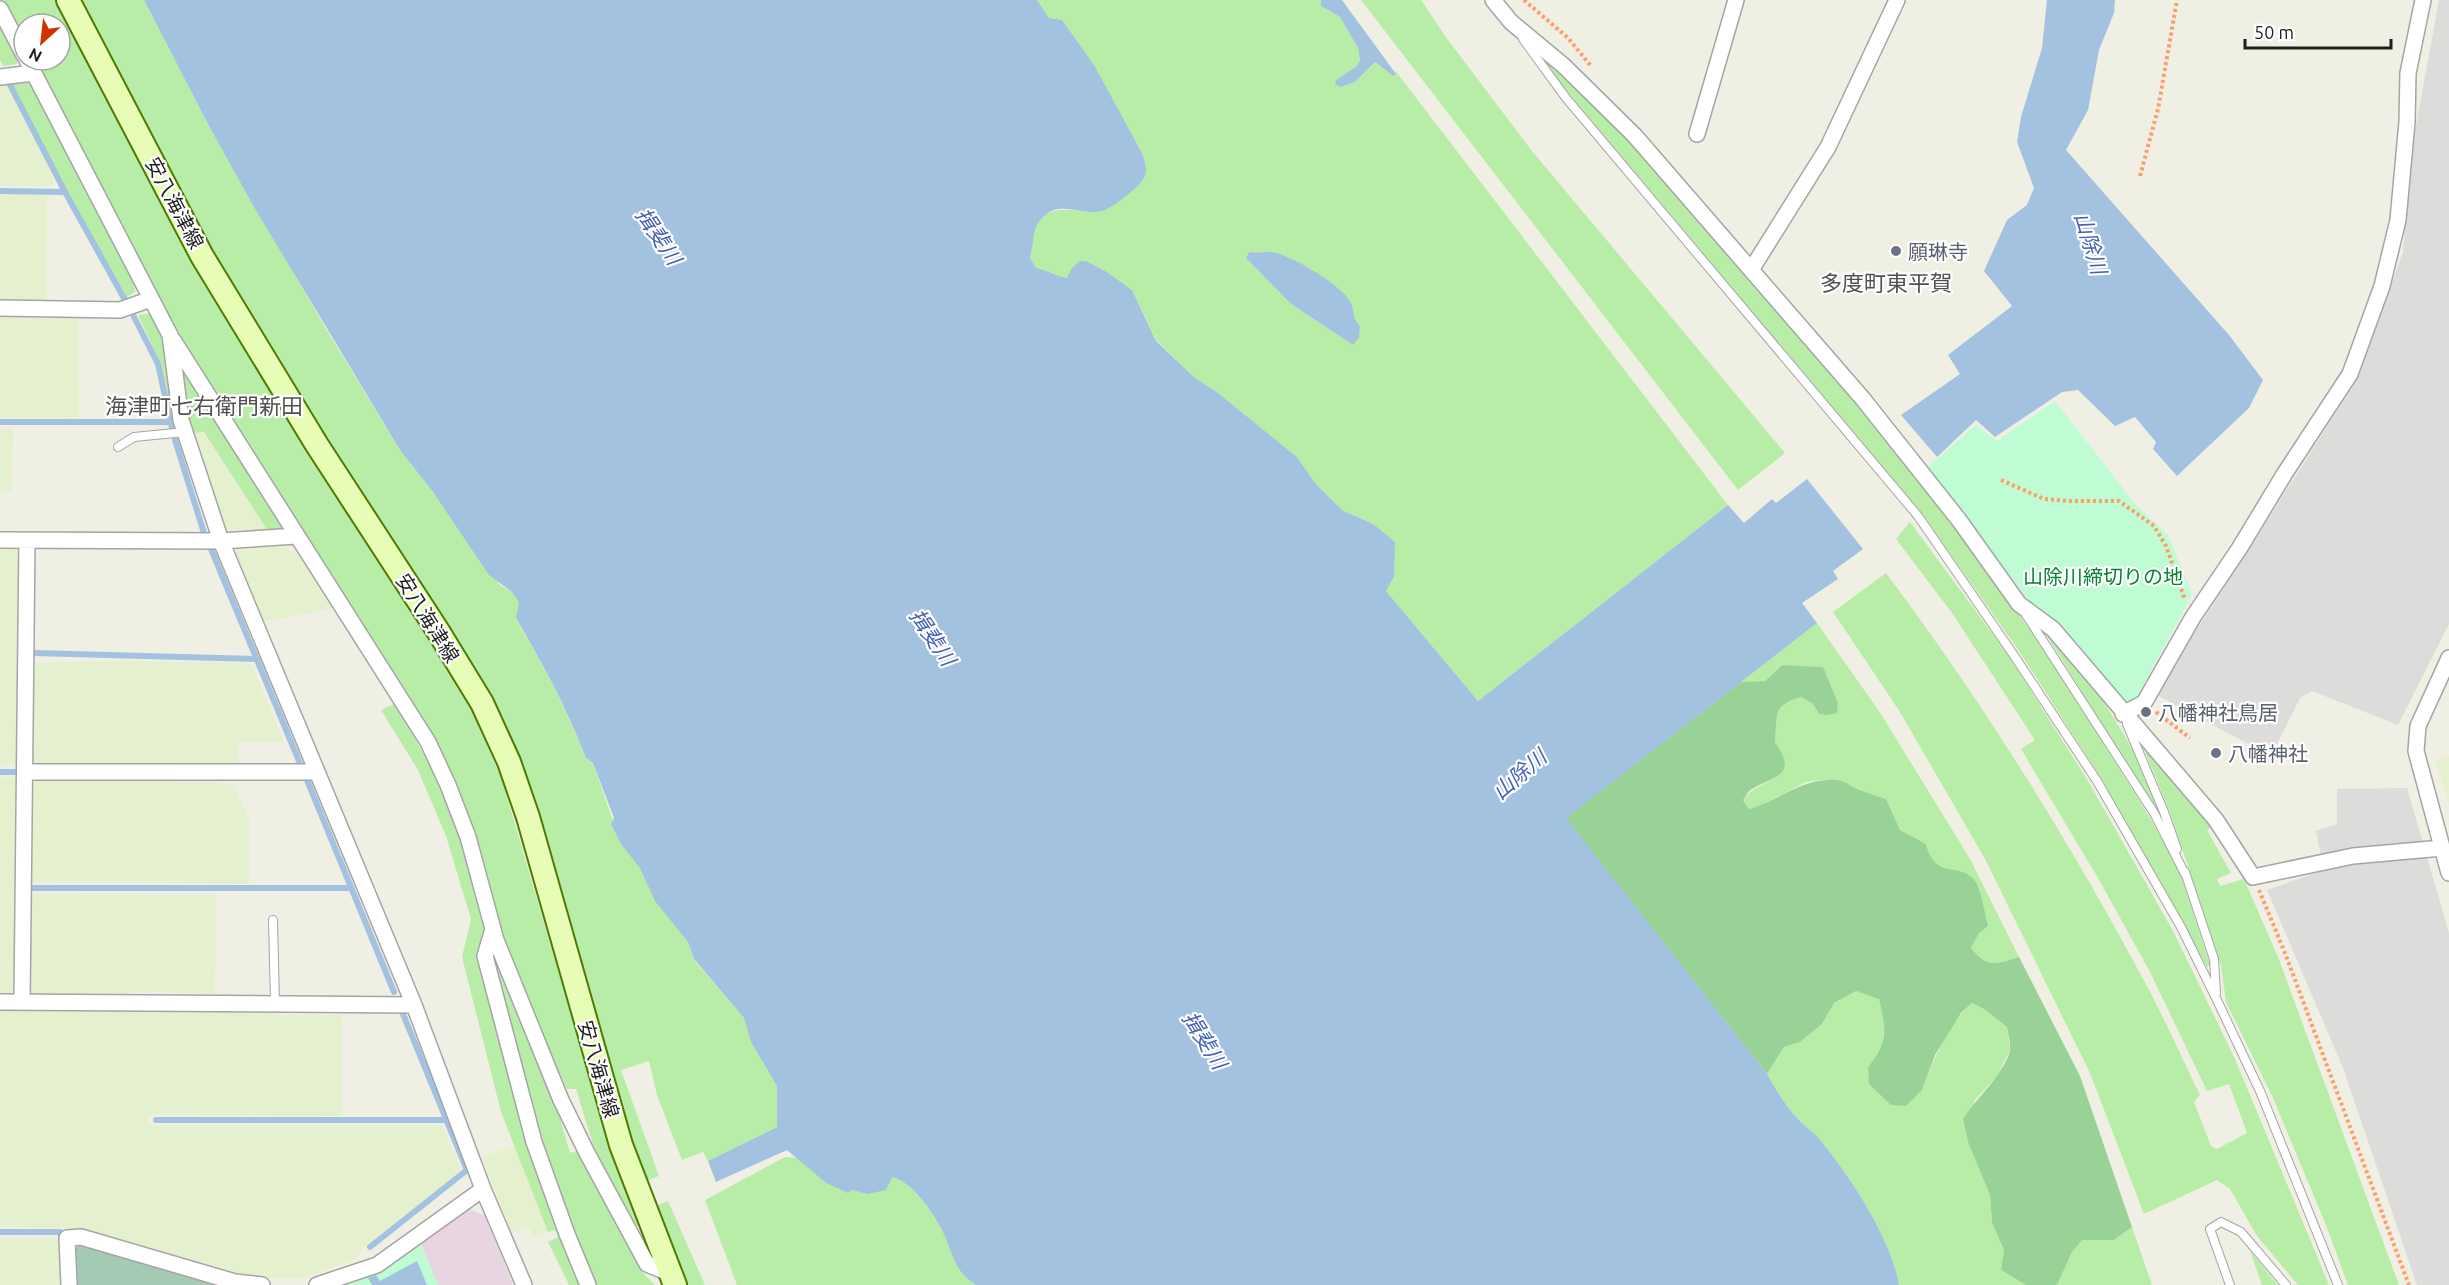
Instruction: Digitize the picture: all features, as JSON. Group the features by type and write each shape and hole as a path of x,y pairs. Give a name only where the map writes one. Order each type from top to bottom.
{"main road":[{"name":"安八海津線","path":"69,0 202,256 317,445 438,631 486,713 509,762 528,817 618,1135 672,1279"}],"street":[{"path":"1493,0 1511,22 1564,66 1635,136 1863,399 1959,520 2019,604 2053,629 2216,820 2253,878 2353,856 2442,848"},
{"path":"1697,134 1736,0"},
{"path":"1751,270 1828,147 1897,0"},
{"path":"2124,714 2144,703 2193,617 2350,374 2382,286 2398,220 2407,122 2408,73 2423,0"},
{"path":"0,9 12,32"},
{"path":"0,77 15,72"},
{"path":"33,72 170,334 428,742 468,837 493,929 561,1100 647,1264 672,1279"},
{"path":"0,308 120,310 151,299"},
{"path":"170,334 181,420 221,541 414,1005 483,1189 524,1285"},
{"path":"0,540 221,541 296,536"},
{"path":"22,1002 27,540"},
{"path":"2449,658 2418,726 2416,752 2449,873"},
{"path":"25,772 317,772"},
{"path":"493,929 485,956 528,1120 567,1234 588,1285"},
{"path":"0,1002 414,1005"},
{"path":"317,1285 377,1265 483,1189"},
{"path":"69,1285 67,1238 81,1237 235,1282 262,1285"}],"lane":[{"path":"1511,22 1566,98 1918,516 2097,781 2181,927 2216,998 2260,1091 2338,1285"},
{"path":"118,447 134,437 184,432"},
{"path":"2019,604 2154,813 2186,874"},
{"path":"2124,714 2164,812 2214,959 2216,998"},
{"path":"273,920 274,1004"},
{"path":"2230,1285 2210,1229 2221,1222 2241,1232 2286,1285"}],"path":[{"path":"2140,176 2158,109 2177,0"},
{"path":"2001,480 2044,499 2119,501 2128,507 2154,526 2166,546 2193,617"},
{"path":"2144,703 2190,738"},
{"path":"2253,878 2285,954 2409,1285"}],"shaded area":[{"path":"2439,0 2449,0 2449,624 2398,725 2312,691 2300,698 2271,756 2155,694 2356,382 2403,252 2411,153"},
{"path":"2407,788 2449,933 2449,1285 2417,1285 2343,1068 2267,890 2324,870 2316,831 2337,824 2337,789"},
{"path":"470,1209 485,1216 513,1285 438,1285 420,1242"}],"green space":[{"path":"1,0 56,0 62,12 12,12 12,21"},
{"path":"82,0 144,0 209,126 326,329 400,450 500,585 512,592 520,602 516,619 554,687 586,758 593,763 621,844 640,867 673,922 688,942 694,960 744,1018 751,1042 778,1086 777,1127 708,1161 703,1152 682,1160 657,1095 649,1061 621,1070 659,1176 643,1182 551,854 520,763 445,625 225,275"},
{"path":"1037,0 1321,0 1328,10 1340,17 1358,48 1360,60 1357,66 1336,80 1336,84 1341,87 1355,82 1375,62 1393,76 1396,74 1394,69 1728,505 1478,701 1386,591 1394,577 1373,524 1342,510 1315,483 1297,457 1218,393 1194,377 1156,340 1132,290 1107,272 1086,261 1067,278 1036,268 1030,258 1032,234 1040,218 1054,211 1089,212 1142,153 1093,65 1062,20 1049,19","holes":["1249,252 1272,252 1291,258 1337,287 1350,301 1360,326 1353,345 1291,304 1246,258"]},
{"path":"1361,0 1421,0 1445,36 1532,151 1785,453 1738,490"},
{"path":"0,21 12,46 12,65 3,66 0,60"},
{"path":"72,31 193,262 425,631 471,709 502,780 608,1140 640,1225 636,1227 595,1151 576,1089 567,1089 503,945 416,710 198,369 186,344 157,298 39,72 72,72"},
{"path":"1550,62 1626,132 1857,402 1940,505 2042,647 2146,811 2179,870 2210,964 2207,967 2103,781 2019,651 1923,515 1546,66"},
{"path":"10,80 25,80 33,85 134,281 135,292 127,297 67,191"},
{"path":"0,81 5,82 52,173 53,186 0,186"},
{"path":"0,194 47,194 46,304 0,303"},
{"path":"0,313 22,314 23,318 78,318 79,419 0,418"},
{"path":"152,313 160,327 172,413 161,364 138,315"},
{"path":"176,360 179,360 283,525 280,530 268,531 204,432 192,433"},
{"name":"山除川締切りの地","path":"2055,401 2136,505 2168,535 2192,595 2133,704 2126,705 2061,643 1928,467 1976,425 1997,441"},
{"path":"0,429 13,429 12,491 0,491"},
{"path":"204,432 268,531 236,533 224,528 192,433"},
{"path":"1910,522 2008,655 2088,781 2173,931 2235,1059 2329,1285 2298,1285 2257,1236 2230,1189 2217,1180 2144,1214 2090,1073 1985,859 1900,712 1833,612 1886,573 1989,719 2053,821 2114,925 2157,1006 2200,1095 2194,1102 2211,1146 2217,1149 2247,1133 2229,1084 2207,1091 2150,972 2098,878 2021,749 2035,740 1952,613 1896,539"},
{"path":"0,545 12,545 20,551 19,765 0,765"},
{"path":"254,545 280,546 303,556 336,608 262,622 235,557 237,549 252,551"},
{"path":"1817,623 1881,714 1970,859 2019,957 1993,963 1982,959 1971,948 1979,933 1964,872 1939,866 1931,858 1926,844 1900,830 1886,799 1858,790 1840,780 1822,780 1806,782 1764,804 1749,809 1743,800 1781,772 1784,765 1775,742 1780,708 1791,700 1801,697 1813,704 1819,714 1838,703 1822,667 1782,665 1765,681 1741,682"},
{"path":"2040,625 2096,689 2135,753 2160,812 2154,807"},
{"path":"125,661 251,663 284,742 237,742 238,767 39,766 30,757 34,663"},
{"path":"1782,665 1823,667 1838,703 1837,713 1819,714 1813,704 1801,697 1791,700 1780,708 1775,742 1782,753 1784,768 1775,777 1748,792 1743,800 1749,809 1802,785 1825,780 1838,780 1886,799 1900,830 1926,844 1930,856 1936,863 1969,875 1975,881 1988,926 1979,933 1971,948 1982,959 1993,963 2019,957 2080,1076 2132,1227 2114,1240 2082,1240 2072,1252 2057,1285 2026,1285 2001,1270 2004,1250 1992,1223 1990,1195 1969,1145 1963,1119 2001,1070 2006,1060 2010,1051 2007,1027 1984,1009 1972,1003 1961,1013 1935,1055 1922,1090 1906,1106 1891,1105 1869,1084 1868,1067 1880,1050 1884,1035 1879,999 1856,991 1834,1003 1822,1024 1800,1042 1784,1047 1767,1074 1565,818 1741,682 1765,681"},
{"path":"396,703 439,783 460,836 485,925 478,952 528,1139 584,1285 569,1285 548,1242 558,1237 555,1230 548,1232 501,1112 462,957 471,919 446,836 418,770 381,710"},
{"path":"2146,745 2214,826 2207,830 2231,873 2217,879 2220,886 2244,879 2278,957 2399,1285 2348,1285 2328,1230 2273,1098 2226,1002 2221,965 2170,812 2143,747"},
{"path":"2449,756 2449,804 2435,760"},
{"path":"38,775 174,777 178,782 233,783 249,818 249,884 27,882 31,781"},
{"path":"0,777 19,777 19,987 11,996 0,996"},
{"path":"27,894 216,895 215,994 130,991 129,998 36,997 27,988"},
{"path":"493,951 550,1084 570,1153 580,1150 642,1272 655,1285 596,1285 542,1145"},
{"path":"1856,991 1879,998 1885,1023 1882,1050 1868,1067 1922,1090 1948,1032 1972,1003 1984,1009 2007,1027 2010,1050 1997,1076 1974,1101 1969,1145 1990,1195 1992,1223 2004,1250 2001,1270 2026,1285 1899,1285 1888,1248 1857,1190 1819,1138 1789,1108 1770,1080 1767,1074 1784,1047 1800,1042 1822,1024 1834,1003"},
{"path":"0,1010 276,1011 277,1015 341,1015 342,1116 149,1115 149,1125 442,1125 460,1166 457,1174 362,1249 357,1258 305,1278 236,1278 76,1230 0,1227"},
{"path":"515,1146 548,1232 533,1238 529,1227 511,1233 482,1156"},
{"path":"785,1157 799,1158 826,1183 867,1194 888,1182 892,1176 900,1180 916,1193 931,1212 961,1270 976,1285 737,1285 705,1200"},
{"path":"668,1201 705,1285 688,1285 654,1207"},
{"path":"2132,1227 2152,1285 2057,1285 2072,1252 2082,1239 2114,1240"},
{"path":"0,1238 62,1238 64,1285 0,1285"},
{"path":"420,1242 438,1285 335,1285"},
{"path":"81,1244 222,1285 75,1285 74,1249"},
{"path":"2250,1251 2278,1285 2262,1285"}],"water":[{"path":"144,0 1037,0 1049,18 1062,20 1094,65 1142,153 1146,170 1145,176 1138,185 1107,209 1087,212 1058,209 1044,216 1035,231 1030,258 1036,268 1067,278 1072,268 1080,261 1086,261 1107,272 1132,290 1156,341 1194,377 1218,393 1297,457 1315,483 1342,510 1373,524 1395,542 1394,577 1386,591 1478,701 1728,505 1744,523 1772,499 1776,503 1807,479 1863,549 1833,571 1838,579 1802,603 1817,623 1566,818 1767,1074 1789,1108 1819,1138 1857,1190 1888,1248 1899,1285 976,1285 960,1270 942,1231 924,1202 900,1180 892,1177 886,1190 867,1194 852,1190 848,1193 826,1183 787,1150 716,1182 708,1161 777,1127 777,1086 751,1042 744,1018 694,959 688,942 655,901 640,868 621,844 611,824 614,818 593,763 586,758 554,687 516,618 519,602 512,592 489,575 433,492 400,450 254,207"},
{"path":"1321,0 1342,0 1396,74 1393,76 1375,62 1355,82 1341,87 1335,84 1336,80 1357,66 1360,60 1358,48 1340,17 1321,6"},
{"name":"山除川","path":"2047,0 2115,0 2114,13 2099,50 2088,110 2066,150 2229,335 2263,380 2249,408 2177,476 2153,449 2156,442 2135,417 2115,426 2078,390 2062,392 1995,437 1976,420 1937,457 1901,415 1960,374 1948,355 2012,306 1984,271 2007,220 2027,205 2034,188 2017,142 2021,117 2042,48"},
{"path":"1249,252 1280,254 1327,279 1352,304 1360,326 1359,338 1353,345 1291,304 1246,258"},
{"path":"417,1261 427,1285 372,1285 368,1278 376,1275 380,1281"}],"waterway":[{"path":"8,81 65,192 125,300"},
{"path":"0,191 65,192"},
{"path":"134,317 158,364 172,428"},
{"path":"0,422 171,422"},
{"path":"175,440 204,533"},
{"path":"211,549 301,766"},
{"path":"34,653 257,659"},
{"path":"0,772 18,772"},
{"path":"307,780 394,992"},
{"path":"30,888 351,888"},
{"path":"370,1247 467,1170 403,1014"},
{"path":"156,1120 447,1120"},
{"path":"0,1232 60,1232"}],"place":[{"name":"願琳寺","path":"1896,251"},
{"name":"八幡神社鳥居","path":"2146,712"},
{"name":"八幡神社","path":"2216,753"}],"district":[{"name":"多度町東平賀","path":"1886,282"},
{"name":"海津町七右衛門新田","path":"204,405"}],"water label":[{"name":"揖斐川","path":"659,236"},
{"name":"揖斐川","path":"933,637"},
{"name":"揖斐川","path":"1205,1040"}]}
